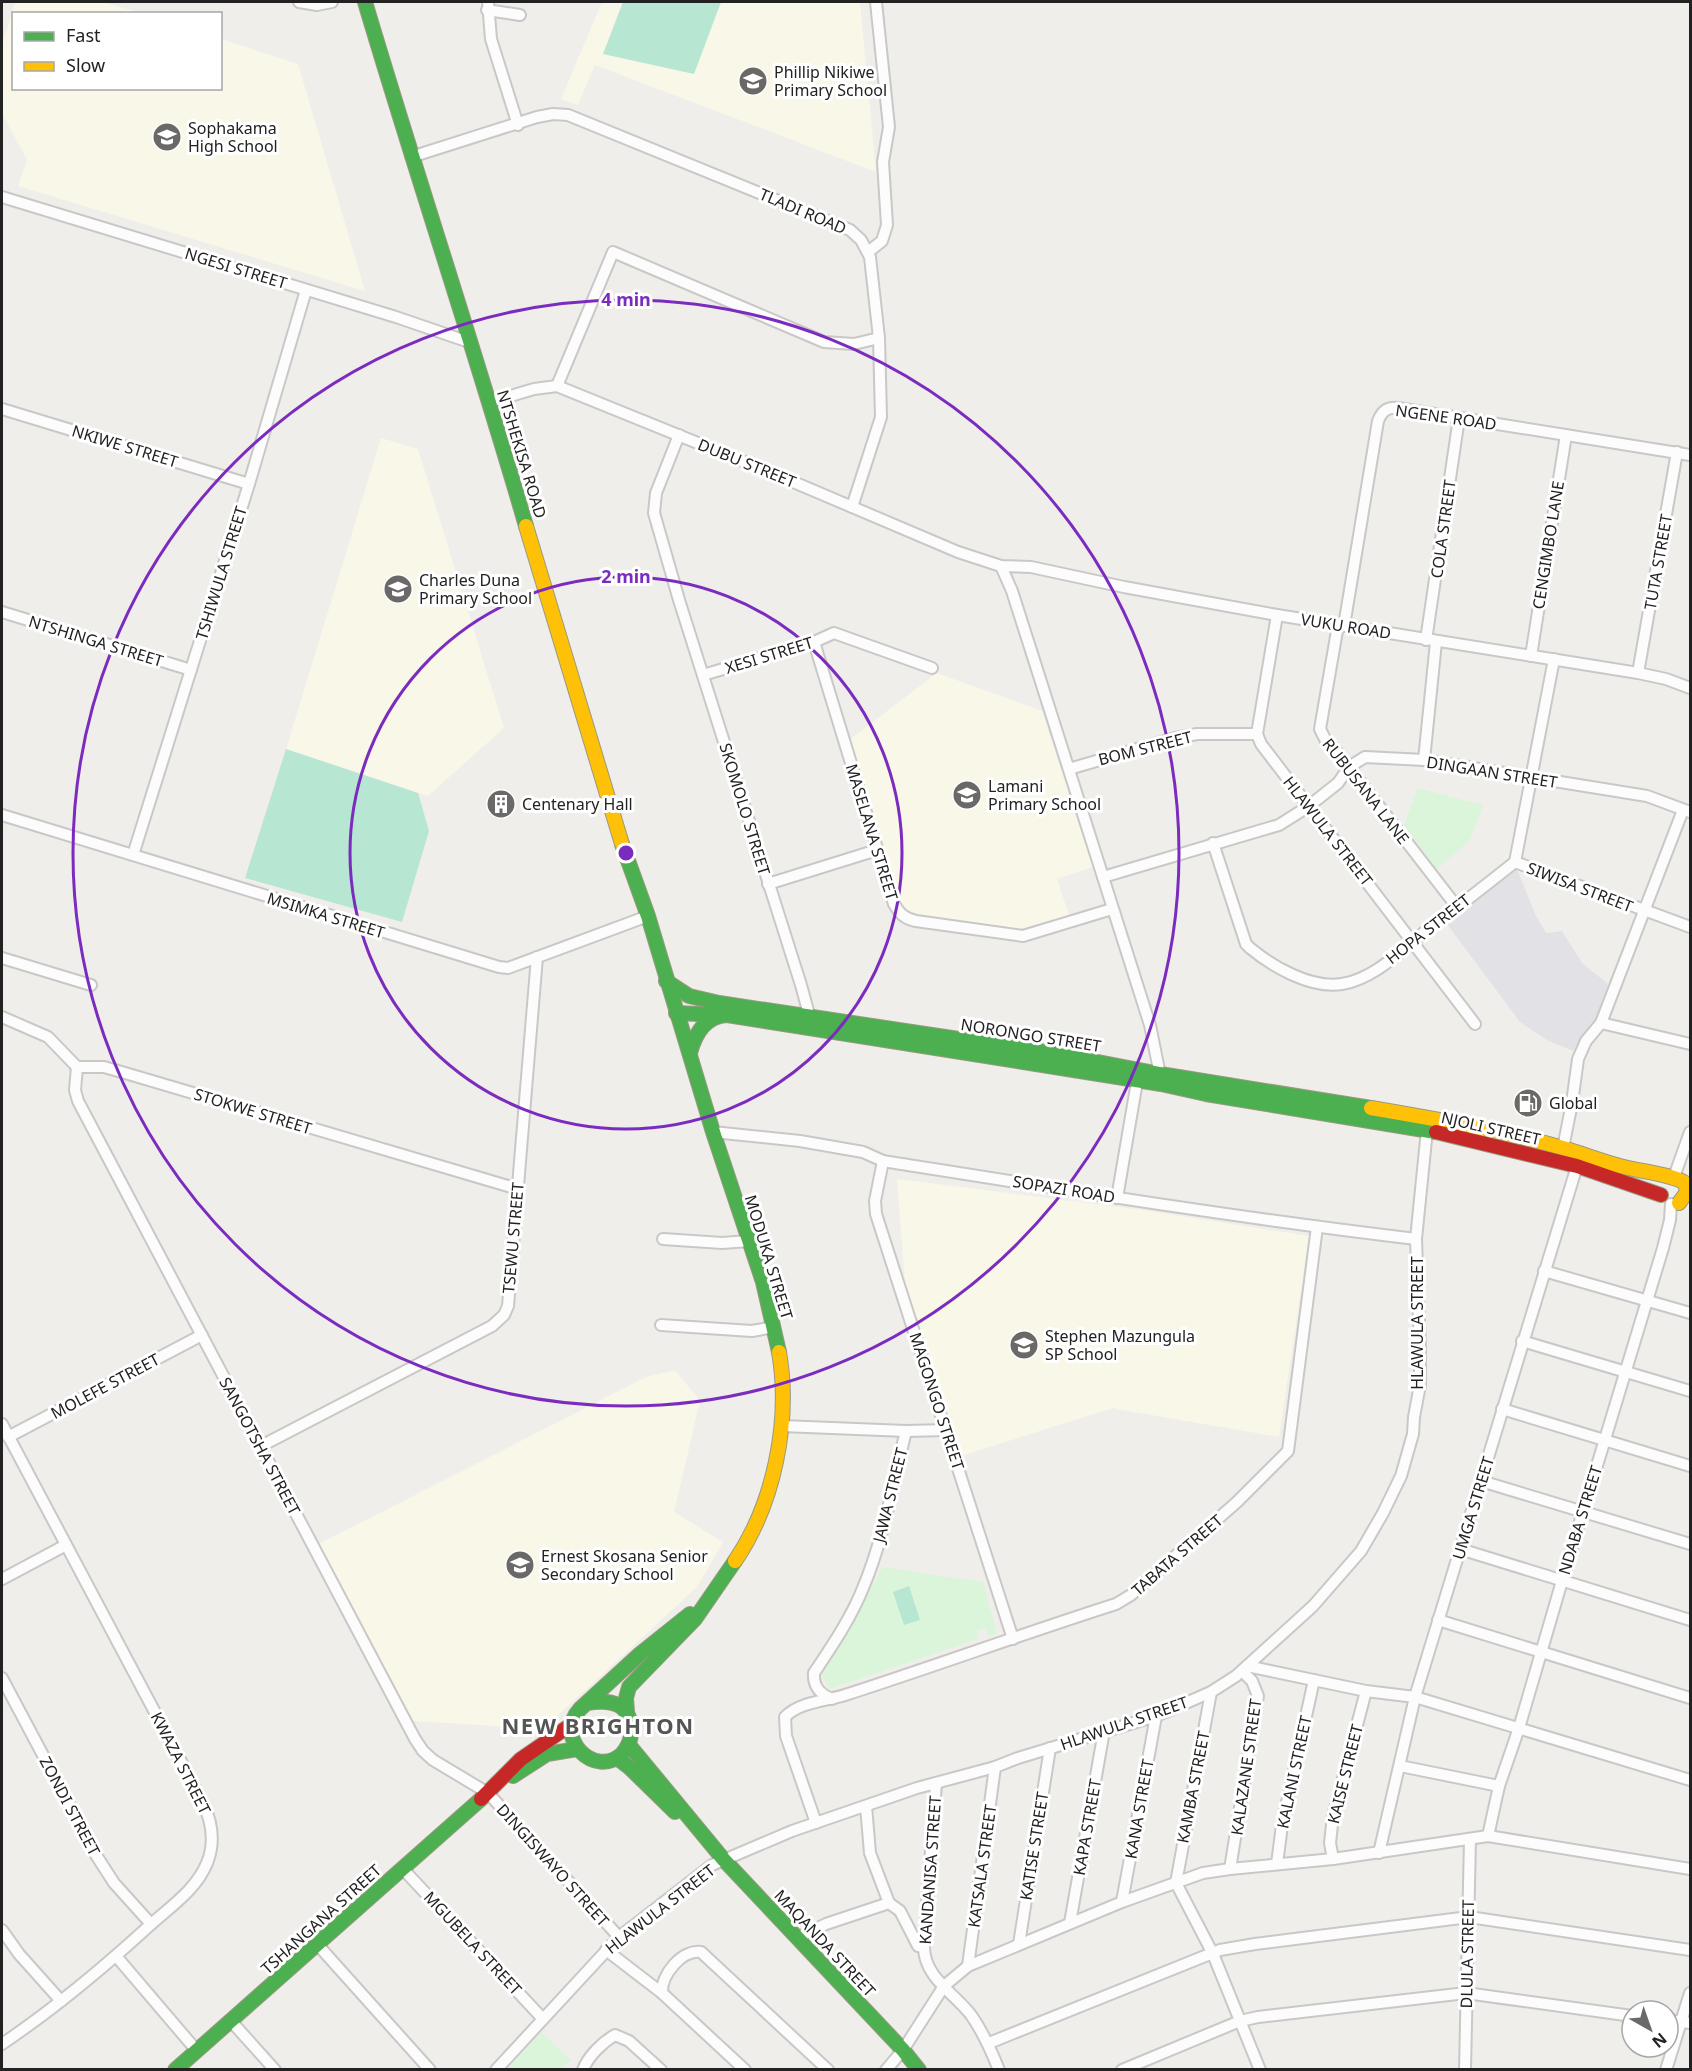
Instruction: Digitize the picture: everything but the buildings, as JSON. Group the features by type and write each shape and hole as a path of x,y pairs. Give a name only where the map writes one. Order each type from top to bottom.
{"street":[{"path":"299,2 317,5 332,2"},
{"name":"NTSHEKISA ROAD","path":"365,2 411,157 490,402 566,663 627,859 648,916"},
{"path":"852,507 881,417 879,338 868,252 882,241 886,232 882,162 889,127 876,2"},
{"path":"518,124 493,49 487,6 520,15"},
{"name":"TLADI ROAD","path":"411,157 553,114 568,115 844,227 861,240 868,252"},
{"name":"NGESI STREET","path":"2,197 469,342"},
{"path":"490,402 534,389 557,386 613,252 824,342 854,344 879,338"},
{"name":"TSHIWULA STREET","path":"133,855 249,484 306,290"},
{"name":"DUBU STREET","path":"557,386 958,552 1000,566"},
{"name":"NGENE ROAD","path":"1341,625 1379,417 1384,411 1392,408 1690,455"},
{"name":"NKIWE STREET","path":"2,409 249,484"},
{"name":"COLA STREET","path":"1424,760 1431,641 1459,418"},
{"name":"SKOMOLO STREET","path":"679,435 656,493 653,508 657,527 810,1018"},
{"name":"CENGIMBO LANE","path":"1531,656 1566,435"},
{"name":"TUTA STREET","path":"1638,673 1677,452"},
{"path":"1000,566 1012,591 1150,1025 1161,1079"},
{"name":"VUKU ROAD","path":"1000,566 1031,567 1124,588 1277,615 1638,673 1690,687"},
{"name":"NTSHINGA STREET","path":"2,612 191,670"},
{"path":"1257,734 1277,615"},
{"name":"RUBUSANA LANE","path":"1341,625 1320,729 1326,741 1335,749 1457,907"},
{"name":"XESI STREET","path":"704,675 814,642 834,633 932,668"},
{"name":"MASELANA STREET","path":"814,642 877,850 894,904 899,912 911,920 1023,936 1113,909"},
{"path":"1515,862 1554,659"},
{"name":"BOM STREET","path":"1069,769 1175,738 1197,734 1257,734"},
{"name":"HLAWULA STREET","path":"1257,734 1261,744 1475,1024"},
{"name":"DINGAAN STREET","path":"1349,767 1365,757 1424,760 1647,796 1687,811"},
{"path":"1103,877 1213,843 1273,828 1309,806 1338,783 1349,767"},
{"name":"NJOLI STREET","path":"1563,1148 1578,1059 1586,1041 1600,1023 1687,811"},
{"name":"MSIMKA STREET","path":"2,815 498,967 508,968 648,916"},
{"name":"HOPA STREET","path":"1213,843 1246,944 1295,978 1337,984 1354,981 1372,972 1515,862"},
{"path":"768,884 877,850"},
{"name":"SIWISA STREET","path":"1515,862 1690,927"},
{"name":"MODUKA STREET","path":"627,1712 626,1698 629,1687 680,1635 735,1563 759,1515 776,1465 782,1426 783,1375 763,1282 713,1132 648,916"},
{"name":"TSEWU STREET","path":"261,1446 478,1334 498,1321 507,1306 537,957"},
{"path":"2,958 91,985"},
{"name":"NORONGO STREET","path":"666,981 697,998 810,1018 1046,1052 1161,1079 1206,1094 1396,1118"},
{"name":"NORONGO STREET","path":"676,1013 722,1015 1085,1074 1138,1075"},
{"path":"690,1053 699,1030 722,1015"},
{"path":"2,1017 48,1037 76,1067"},
{"path":"1600,1023 1690,1044"},
{"name":"STOKWE STREET","path":"76,1067 104,1067 518,1189"},
{"name":"SANGOTSHA STREET","path":"76,1067 75,1090 78,1101 423,1751 433,1760 488,1793"},
{"path":"1117,1198 1138,1075"},
{"name":"NJOLI STREET","path":"1396,1118 1494,1131 1680,1181"},
{"name":"NJOLI STREET","path":"1396,1118 1428,1130 1577,1166"},
{"name":"HLAWULA STREET","path":"496,2070 619,1937 704,1872 724,1860 792,1831 866,1806 1156,1716 1230,1682 1313,1606 1361,1551 1401,1476 1413,1434 1420,1385 1416,1239 1428,1130"},
{"name":"SOPAZI ROAD","path":"713,1132 800,1141 863,1152 883,1161 1117,1198 1416,1239"},
{"path":"1675,1202 1686,1194 1680,1181 1690,1132"},
{"name":"MAGONGO STREET","path":"883,1161 875,1201 876,1214 1013,1639"},
{"path":"1577,1166 1675,1202"},
{"name":"UMGA STREET","path":"1379,1853 1415,1697 1577,1166"},
{"path":"1675,1202 1660,1187 1680,1181"},
{"name":"NDABA STREET","path":"1488,1836 1499,1786 1519,1728 1675,1202"},
{"name":"TABATA STREET","path":"816,1823 786,1736 785,1718 798,1708 832,1699 1116,1604 1131,1595 1238,1502 1288,1451 1317,1227"},
{"path":"663,1239 722,1243 749,1241"},
{"path":"1544,1270 1690,1313"},
{"path":"661,1326 752,1331 774,1327"},
{"name":"MOLEFE STREET","path":"8,1437 202,1335"},
{"path":"1522,1341 1690,1391"},
{"path":"1502,1409 1690,1466"},
{"name":"KWAZA STREET","path":"2,1424 205,1806 212,1832 211,1853 202,1874 190,1890 116,1956 61,2001 2,2044"},
{"name":"JAWA STREET","path":"782,1426 946,1431"},
{"name":"JAWA STREET","path":"832,1699 823,1696 818,1690 814,1673 854,1608 868,1576 906,1431"},
{"path":"1481,1480 1690,1544"},
{"path":"2,1580 66,1545"},
{"path":"1460,1549 1690,1620"},
{"name":"MODUKA STREET","path":"587,1703 612,1678 707,1601"},
{"path":"1438,1620 1690,1698"},
{"path":"1244,1669 1366,1691 1415,1697 1690,1780"},
{"name":"KALAZANE STREET","path":"1230,1869 1258,1696 1244,1669"},
{"name":"ZONDI STREET","path":"2,1678 96,1855 114,1882 151,1924"},
{"name":"KALANI STREET","path":"1277,1864 1281,1825 1314,1680"},
{"name":"KAISE STREET","path":"1333,1859 1330,1843 1333,1816 1366,1691"},
{"name":"KAMBA STREET","path":"1176,1883 1210,1692"},
{"path":"604,1700 621,1706 627,1712 633,1728 629,1745 617,1758 600,1761 591,1759 577,1749 573,1741 572,1724 575,1716 587,1703 604,1700"},
{"name":"KANA STREET","path":"1122,1902 1156,1716"},
{"name":"TSHANGANA STREET","path":"175,2070 488,1793 520,1759 572,1724"},
{"name":"KAPA STREET","path":"1070,1923 1104,1731"},
{"name":"MAQANDA STREET","path":"629,1745 724,1860 903,2050 919,2070"},
{"name":"KATISE STREET","path":"1019,1944 1050,1748"},
{"name":"TSHANGANA STREET","path":"488,1793 547,1754 577,1749"},
{"name":"MAQANDA STREET","path":"617,1758 707,1840"},
{"path":"1400,1766 1499,1786"},
{"name":"KATSALA STREET","path":"968,1966 995,1767"},
{"name":"KANDANISA STREET","path":"936,1783 924,1947 928,1966 972,2017 989,2043 999,2070"},
{"name":"DINGISWAYO STREET","path":"488,1793 619,1937"},
{"path":"866,1806 870,1853 889,1903 900,1911 918,1946 924,1947"},
{"path":"886,2070 903,2050 944,1986 968,1966 1122,1902 1203,1874 1379,1853 1488,1836 1690,1869"},
{"name":"DLULA STREET","path":"1466,2070 1470,1839"},
{"name":"MGUBELA STREET","path":"402,1868 543,2019"},
{"path":"1176,1883 1213,1954 1260,2070"},
{"path":"797,1938 826,1923 889,1903"},
{"path":"989,2043 1228,1948 1254,1944 1468,1917 1690,1950"},
{"path":"2,1930 19,1954 61,2001"},
{"path":"317,1944 430,2070"},
{"path":"606,1950 662,1993 745,2070"},
{"path":"662,1993 662,1981 673,1966 687,1954 701,1952 828,2070"},
{"path":"116,1956 197,2051"},
{"path":"1122,2070 1240,2021 1281,2014 1466,1993 1620,2014"},
{"path":"1666,2070 1686,2023 1690,1993"},
{"path":"231,2021 275,2070"},
{"path":"583,2070 589,2058 615,2035 629,2041 661,2070"}],"shaded area":[{"name":"Sophakama High School","path":"15,2 103,2 138,12 12,12 12,90 222,90 222,39 298,64 365,291 18,186 27,160 2,113 2,45"},
{"name":"Phillip Nikiwe Primary School","path":"602,2 860,2 876,172 595,65 578,105 561,99"},
{"name":"Charles Duna Primary School","path":"381,438 418,449 504,728 428,796 286,749"},
{"name":"Lamani Primary School","path":"937,673 1042,711 1093,867 1057,879 1069,915 1017,930 916,914 904,908 895,890 849,740"},
{"path":"1517,869 1536,916 1546,933 1562,931 1582,963 1608,984 1596,1020 1573,1051 1547,1040 1520,1022 1447,924"},
{"path":"897,1179 1142,1210 1309,1236 1279,1437 1116,1409 1116,1407 961,1456 905,1284"},
{"name":"Ernest Skosana Senior Secondary School","path":"675,1370 700,1401 674,1512 723,1542 697,1587 543,1729 413,1721 319,1544 646,1377"}],"green space":[{"path":"623,2 721,2 694,74 603,54"},
{"path":"286,749 418,793 429,831 402,922 245,878"},
{"path":"1417,788 1483,805 1470,840 1437,869 1404,826"},
{"path":"883,1567 983,1582 997,1634 988,1636 985,1628 976,1631 978,1639 829,1689 821,1672"},
{"path":"909,1586 920,1620 904,1625 893,1592"},
{"path":"541,2032 571,2060 561,2069 505,2069"}],"traffic: fast":[{"path":"365,2 526,526"},
{"path":"622,844 648,916 713,1132 763,1282 779,1352"},
{"path":"666,981 689,996 719,1003 1046,1052 1160,1074 1371,1108"},
{"path":"676,1013 722,1015"},
{"path":"690,1053 702,1027 719,1016 727,1015 1161,1084 1206,1094 1436,1132"},
{"path":"627,1712 626,1698 629,1687 695,1619 735,1561"},
{"path":"587,1703 612,1703 624,1709 628,1715 631,1733 627,1747 622,1754 611,1760 600,1762 581,1752 574,1743 571,1732 573,1720 580,1709 640,1654 690,1614"},
{"path":"629,1745 724,1860 903,2050 919,2070"},
{"path":"513,1776 547,1754 577,1749"},
{"path":"617,1758 675,1812"},
{"path":"175,2070 481,1799"}],"traffic: slow":[{"path":"526,526 622,844"},
{"path":"1371,1108 1515,1136 1616,1165 1680,1180 1685,1183 1687,1192 1679,1203"},
{"path":"735,1561 760,1514 776,1461 783,1406 779,1352"}],"traffic: jam":[{"path":"1436,1132 1577,1166 1661,1195"},
{"path":"481,1799 521,1759 572,1724"}],"place":[{"name":"Phillip Nikiwe Primary School","path":"753,81"},
{"name":"Sophakama High School","path":"167,137"},
{"name":"Charles Duna Primary School","path":"398,589"},
{"name":"Lamani Primary School","path":"967,795"},
{"name":"Centenary Hall","path":"501,804"},
{"name":"Global","path":"1528,1103"},
{"name":"Stephen Mazungula SP School","path":"1024,1345"},
{"name":"Ernest Skosana Senior Secondary School","path":"520,1565"}],"district":[{"name":"NEW BRIGHTON","path":"598,1725"}]}
